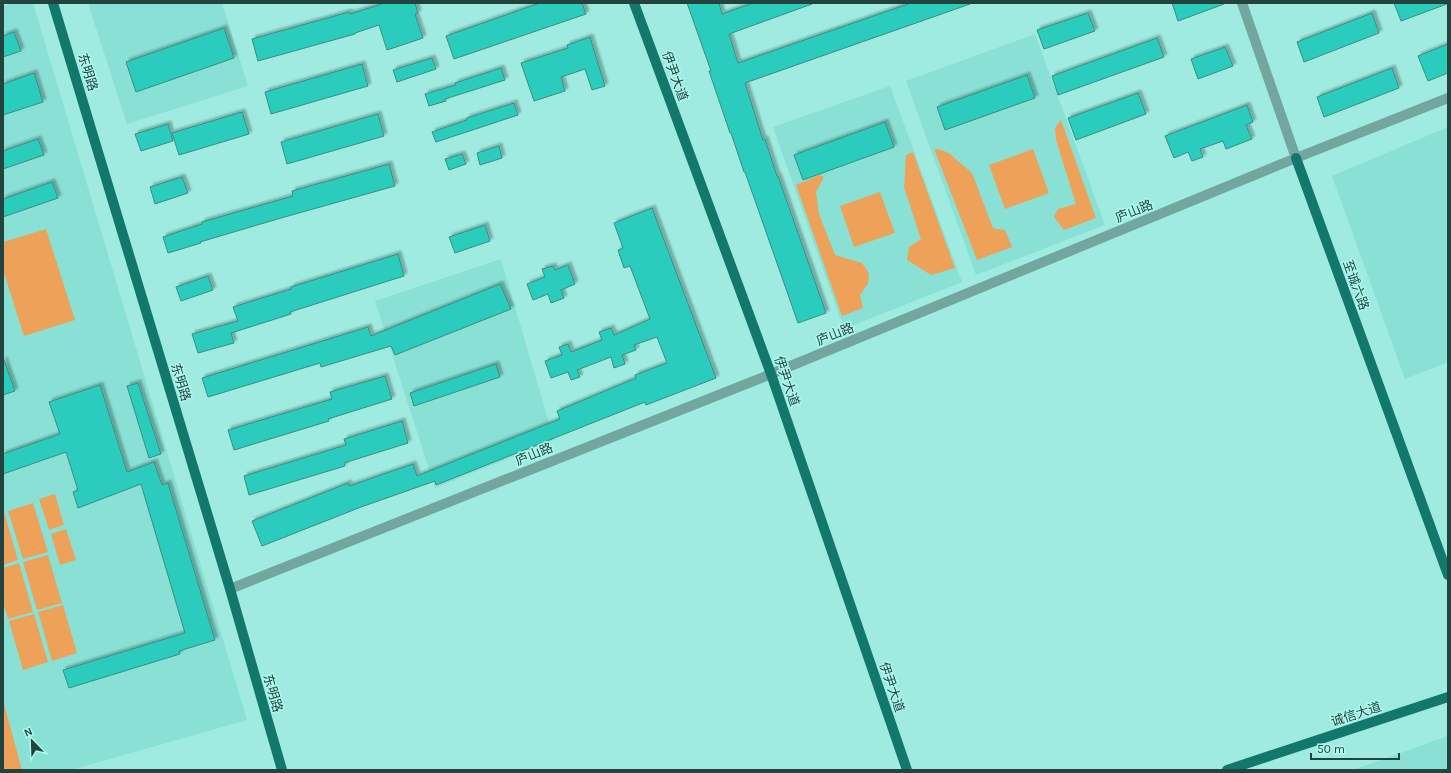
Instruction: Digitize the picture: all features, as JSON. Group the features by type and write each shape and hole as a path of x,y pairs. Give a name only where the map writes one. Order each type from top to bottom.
{"main road":[{"name":"东明路","path":"53,3 230,589 282,770"},
{"name":"伊尹大道","path":"634,3 771,374 907,770"},
{"name":"至诚六路","path":"1296,158 1448,575"},
{"name":"诚信大道","path":"1227,770 1448,697"}],"street":[{"name":"至诚六路","path":"1242,3 1296,158"},
{"name":"庐山路","path":"230,589 771,374 1296,158 1448,98"}],"shaded area":[{"path":"12,3 33,3 247,720 71,770 3,770 3,6"},
{"path":"88,3 222,3 248,86 127,124"},
{"path":"1035,34 1105,225 976,275 906,81"},
{"path":"890,86 962,282 844,329 773,127"},
{"path":"1061,120 1096,218 1064,230 1054,217 1058,209 1076,204 1056,140 1055,128"},
{"path":"1448,127 1448,362 1405,379 1332,176"},
{"path":"934,149 942,150 950,154 972,173 993,228 1005,230 1012,247 977,260"},
{"path":"1033,149 1049,193 1005,209 989,165"},
{"path":"913,152 955,268 931,275 907,260 909,247 921,239 904,187 906,155"},
{"path":"820,175 824,177 816,192 819,214 835,255 862,263 869,273 868,284 860,295 863,308 842,316 796,185"},
{"path":"880,192 895,233 854,247 840,206"},
{"path":"46,229 75,320 24,336 3,270 3,242"},
{"path":"501,259 554,440 435,488 375,301"},
{"path":"55,494 64,525 49,530 39,499"},
{"path":"33,503 48,552 23,559 8,511"},
{"path":"3,512 18,560 3,565"},
{"path":"66,529 76,560 60,565 51,534"},
{"path":"48,555 62,603 37,610 23,562"},
{"path":"19,563 33,612 8,619 3,602 3,568"},
{"path":"63,605 77,653 52,661 38,612"},
{"path":"34,614 48,662 23,670 9,621"},
{"path":"3,700 22,770 5,770 3,763"},
{"path":"1448,736 1448,770 1353,770"}],"building":[{"path":"385,3 415,3 418,13 415,14 423,38 387,50 379,25 355,34 258,61 252,39 349,12 350,14"},
{"path":"540,3 582,3 586,14 454,59 446,36"},
{"path":"687,3 719,3 722,14 753,3 812,3 729,34 738,63 911,3 970,3 745,83 763,140 765,139 826,313 798,323 730,133 709,71 711,71"},
{"path":"1172,3 1224,3 1224,4 1178,21"},
{"path":"1394,3 1447,3 1447,4 1401,21"},
{"path":"1088,13 1095,31 1044,49 1037,30"},
{"path":"1372,13 1379,33 1304,62 1297,42"},
{"path":"224,28 234,58 136,92 126,62"},
{"path":"14,32 21,51 3,57 3,36"},
{"path":"590,37 605,86 592,90 585,69 561,77 565,91 534,101 521,63 568,48 567,45"},
{"path":"1157,38 1164,57 1058,95 1052,76"},
{"path":"1448,44 1448,73 1428,81 1418,56"},
{"path":"1225,47 1233,66 1198,79 1191,59"},
{"path":"432,58 436,69 397,82 393,70"},
{"path":"362,64 368,86 271,114 265,92"},
{"path":"501,68 505,80 445,99 446,101 429,106 425,94 456,85 455,83"},
{"path":"1392,68 1399,88 1324,117 1317,97"},
{"path":"34,73 43,102 3,115 3,84"},
{"path":"1027,75 1035,98 945,130 937,107"},
{"path":"1138,93 1146,114 1076,140 1068,118"},
{"path":"514,103 518,115 436,142 432,132 467,120 467,118"},
{"path":"1247,105 1253,122 1246,125 1252,139 1226,149 1223,141 1200,149 1203,157 1192,161 1188,152 1174,158 1165,136"},
{"path":"242,112 249,134 179,155 172,133"},
{"path":"378,114 384,136 287,164 281,142"},
{"path":"885,122 894,147 803,180 794,155"},
{"path":"168,124 173,141 141,151 135,134"},
{"path":"38,139 44,155 3,169 3,151"},
{"path":"499,146 502,158 480,165 477,153"},
{"path":"462,154 466,164 449,170 445,159"},
{"path":"389,164 395,186 281,218 168,253 163,237 202,224 202,222 293,196 292,191"},
{"path":"182,177 188,193 155,204 150,187"},
{"path":"52,182 58,198 3,217 3,199"},
{"path":"652,208 716,378 646,405 645,402 436,485 435,481 361,507 262,546 252,521 348,483 349,486 413,464 417,476 560,419 557,411 636,378 635,375 667,363 657,337 634,345 636,350 622,355 625,364 614,368 611,357 577,370 580,377 571,380 568,372 551,378 545,361 562,355 559,347 568,344 571,352 602,340 599,332 611,328 614,335 650,319 630,266 624,268 618,250 623,248 614,223"},
{"path":"485,225 490,241 455,253 449,237"},
{"path":"398,254 404,276 290,312 291,314 231,333 234,343 198,353 192,334 238,321 233,307 291,289 291,287"},
{"path":"568,265 575,284 561,290 564,298 551,303 548,294 533,300 527,284 545,277 542,269 553,266 555,270"},
{"path":"208,276 213,290 181,301 176,287"},
{"path":"500,284 511,309 395,355 391,346 321,367 320,363 208,397 202,378 368,327 371,336"},
{"path":"3,360 15,391 3,395"},
{"path":"496,364 500,377 414,406 410,393"},
{"path":"385,376 392,399 328,419 329,421 234,450 228,430 332,399 330,392"},
{"path":"138,383 161,454 149,458 127,386"},
{"path":"100,385 127,472 154,462 162,485 168,483 215,640 179,651 180,654 69,688 63,670 185,633 141,484 78,508 73,492 78,490 66,452 3,474 3,454 60,434 49,402"},
{"path":"402,421 408,443 344,463 345,466 249,495 244,476 346,445 344,439"}]}
